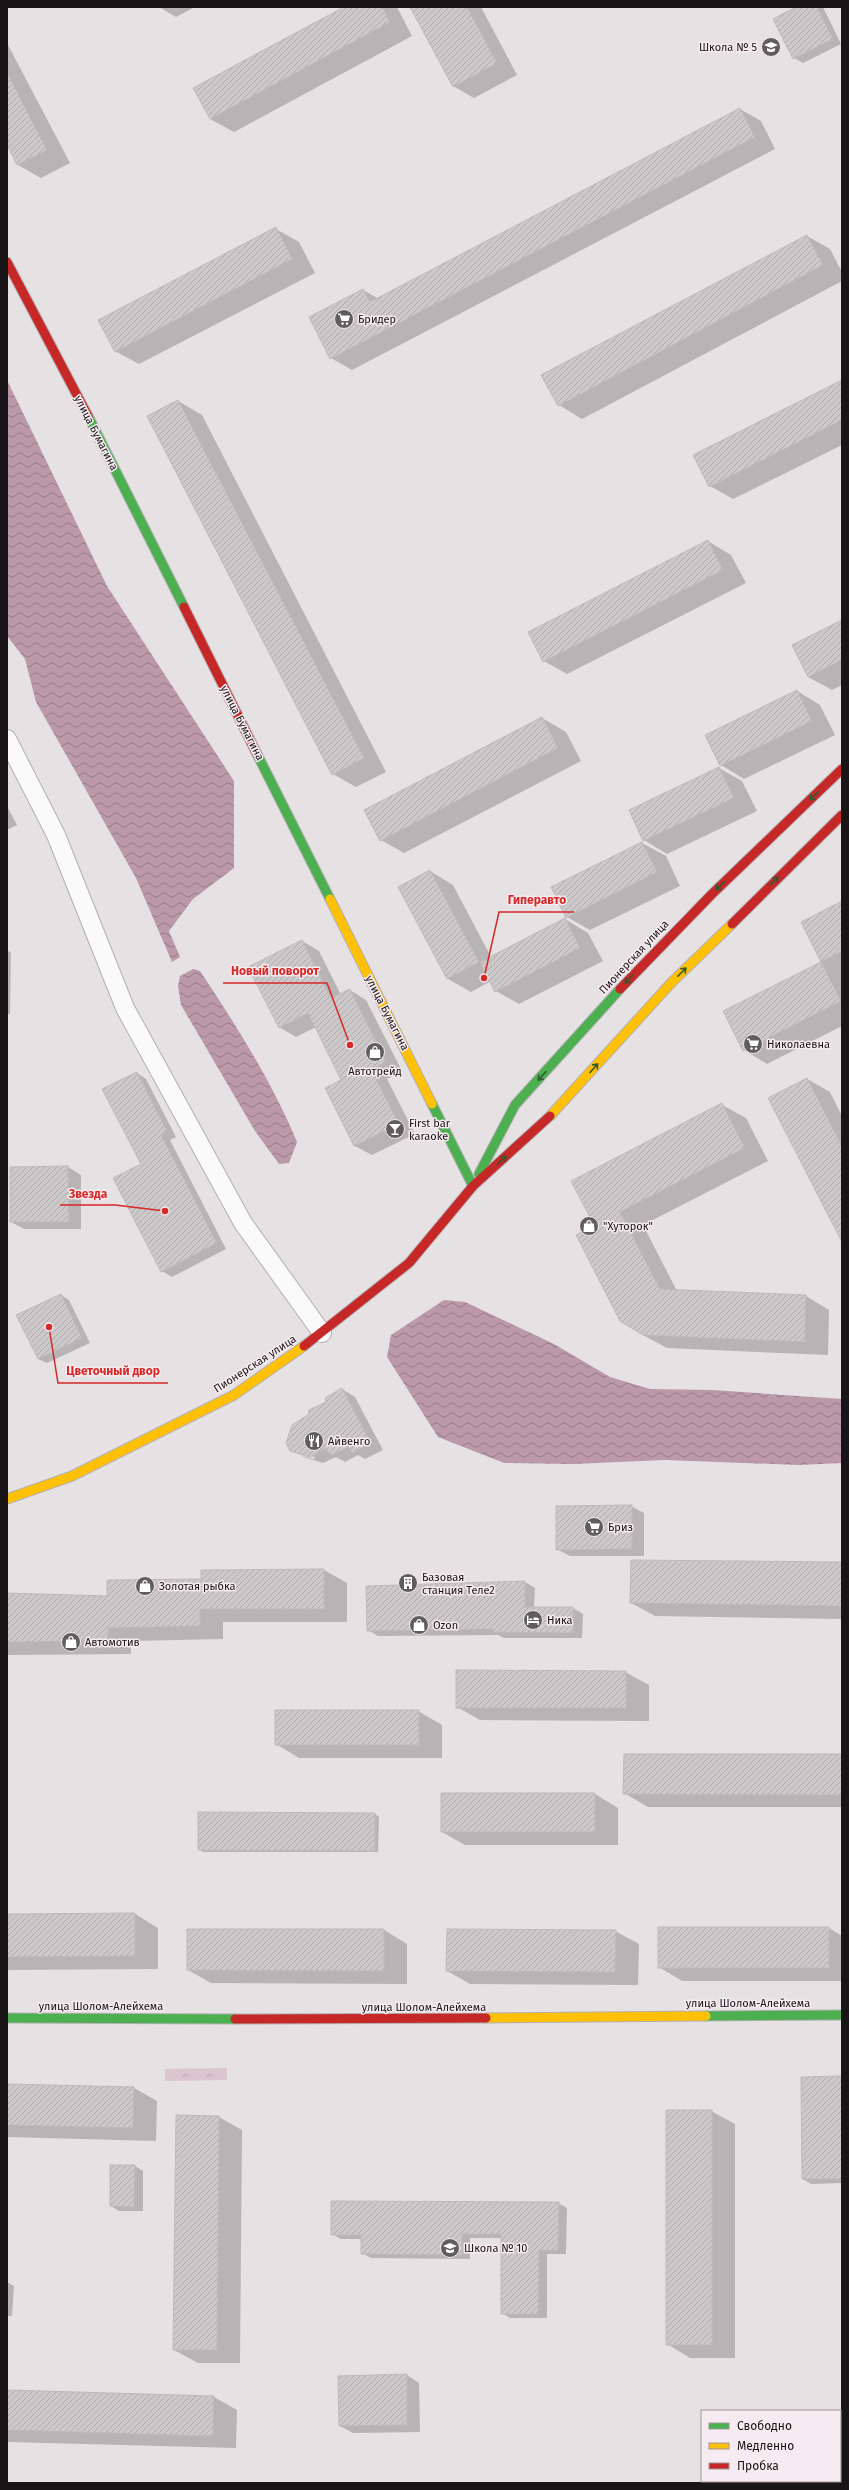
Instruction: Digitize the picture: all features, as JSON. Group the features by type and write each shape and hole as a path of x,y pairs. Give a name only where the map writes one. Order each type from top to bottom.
{"main road":[{"name":"улица Бумагина","path":"7,262 78,395 473,1186"},
{"name":"Пионерская улица","path":"473,1186 520,1100 639,967 712,894 842,769"},
{"name":"Пионерская улица","path":"7,1499 72,1476 220,1402 322,1334 409,1263 473,1186 541,1126 672,982 842,815"},
{"name":"улица Шолом-Алейхема","path":"7,2018 415,2019 842,2015"}],"street":[{"path":"7,739 56,835 125,1008 243,1223 322,1334"}],"green space":[{"path":"227,2068 227,2080 165,2081 165,2069"}],"water":[{"path":"7,380 107,586 234,781 234,868 193,899 169,931 180,957 172,962 136,878 36,702 25,659 7,636"},
{"path":"193,969 200,971 240,1033 265,1076 287,1120 297,1142 289,1163 279,1164 255,1131 181,1005 178,986 180,976"},
{"path":"444,1300 465,1302 554,1344 610,1377 650,1389 713,1390 842,1399 842,1463 799,1465 665,1460 573,1464 504,1463 438,1437 387,1357 391,1335"}],"building":[{"path":"344,7 382,7 390,22 210,119 193,88"},
{"path":"410,7 467,7 497,63 453,87"},
{"path":"796,7 817,7 833,39 793,59 773,19"},
{"path":"7,73 47,150 17,165 7,145"},
{"path":"740,108 755,137 330,359 309,317 363,289 370,302"},
{"path":"276,227 292,259 115,352 98,320"},
{"path":"807,235 823,265 558,406 541,375"},
{"path":"842,380 842,420 709,487 693,455"},
{"path":"178,400 364,758 332,775 147,416"},
{"path":"708,540 723,570 543,662 528,632"},
{"path":"842,620 842,660 808,677 792,645"},
{"path":"797,690 812,721 720,766 705,735"},
{"path":"542,717 558,748 380,841 364,810"},
{"path":"719,767 734,798 643,841 629,810"},
{"path":"642,842 657,872 566,918 551,887"},
{"path":"430,870 479,962 447,979 398,887"},
{"path":"842,901 842,951 821,962 801,922"},
{"path":"565,918 580,948 495,992 480,962"},
{"path":"302,940 331,998 350,989 386,1062 371,1069 399,1124 354,1146 325,1088 341,1080 308,1013 279,1028 248,967"},
{"path":"821,962 841,1001 743,1051 723,1011"},
{"path":"137,1072 167,1131 161,1135 217,1243 161,1272 113,1178 141,1164 102,1089"},
{"path":"807,1078 842,1146 842,1242 768,1098"},
{"path":"722,1103 745,1148 620,1212 660,1289 806,1295 805,1342 643,1335 620,1321 576,1235 594,1225 571,1181"},
{"path":"68,1166 69,1222 10,1222 10,1167"},
{"path":"61,1294 82,1338 38,1359 16,1315"},
{"path":"342,1388 371,1443 352,1453 348,1447 332,1455 324,1449 310,1457 290,1451 286,1443 292,1425 308,1415 309,1410 326,1402 325,1398"},
{"name":"Бриз","path":"632,1505 632,1549 556,1550 556,1506"},
{"path":"631,1560 842,1562 842,1606 630,1603"},
{"path":"324,1569 324,1609 200,1609 200,1626 108,1628 108,1641 7,1642 7,1593 107,1596 107,1580 201,1579 201,1570"},
{"path":"525,1581 525,1607 573,1607 573,1633 493,1632 493,1629 367,1631 366,1586"},
{"path":"456,1670 626,1671 626,1708 456,1708"},
{"path":"275,1710 419,1710 419,1745 275,1745"},
{"path":"624,1754 842,1754 842,1795 623,1794"},
{"path":"441,1793 595,1793 595,1832 441,1832"},
{"path":"198,1812 375,1813 375,1851 198,1850"},
{"path":"135,1913 135,1956 7,1957 7,1914"},
{"path":"658,1927 829,1927 829,1968 658,1968"},
{"path":"187,1929 384,1929 384,1971 187,1970"},
{"path":"447,1929 616,1930 615,1972 446,1971"},
{"path":"842,2076 842,2179 802,2179 801,2077"},
{"path":"7,2084 134,2087 133,2128 7,2125"},
{"path":"666,2110 712,2110 712,2345 666,2345"},
{"path":"176,2115 219,2116 217,2350 173,2350"},
{"path":"110,2165 135,2165 134,2207 110,2206"},
{"path":"331,2201 559,2202 558,2250 539,2250 538,2314 501,2314 501,2234 462,2234 462,2255 361,2254 361,2235 331,2235"},
{"path":"407,2374 407,2425 339,2426 338,2376"},
{"path":"7,2390 214,2396 213,2436 7,2430"}],"traffic: fast":[{"path":"88,416 184,607"},
{"path":"257,754 330,899"},
{"path":"479,1174 515,1105 620,989"},
{"path":"432,1104 473,1186"},
{"path":"706,2016 842,2015"},
{"path":"7,2018 235,2019"}],"traffic: slow":[{"path":"330,899 432,1104"},
{"path":"550,1116 672,982 732,924"},
{"path":"7,1499 72,1476 234,1395 304,1346"},
{"path":"486,2018 706,2016"}],"traffic: jam":[{"path":"7,262 88,416"},
{"path":"184,607 257,754"},
{"path":"620,989 712,894 842,769"},
{"path":"732,924 842,815"},
{"path":"304,1346 409,1263 473,1186 550,1116"},
{"path":"235,2019 486,2018"}],"place":[{"name":"Школа № 5","path":"771,47"},
{"name":"Бридер","path":"344,319"},
{"name":"Гиперавто","path":"484,978"},
{"name":"Николаевна","path":"753,1044"},
{"name":"Новый поворот","path":"350,1045"},
{"name":"Автотрейд","path":"375,1052"},
{"name":"First bar karaoke","path":"395,1129"},
{"name":"Звезда","path":"165,1211"},
{"name":"\"Хуторок\"","path":"589,1226"},
{"name":"Цветочный двор","path":"49,1327"},
{"name":"Айвенго","path":"314,1441"},
{"name":"Бриз","path":"594,1527"},
{"name":"Базовая станция Теле2","path":"408,1583"},
{"name":"Золотая рыбка","path":"145,1586"},
{"name":"Ника","path":"533,1620"},
{"name":"Ozon","path":"419,1625"},
{"name":"Автомотив","path":"71,1642"},
{"name":"Школа № 10","path":"450,2248"}]}
